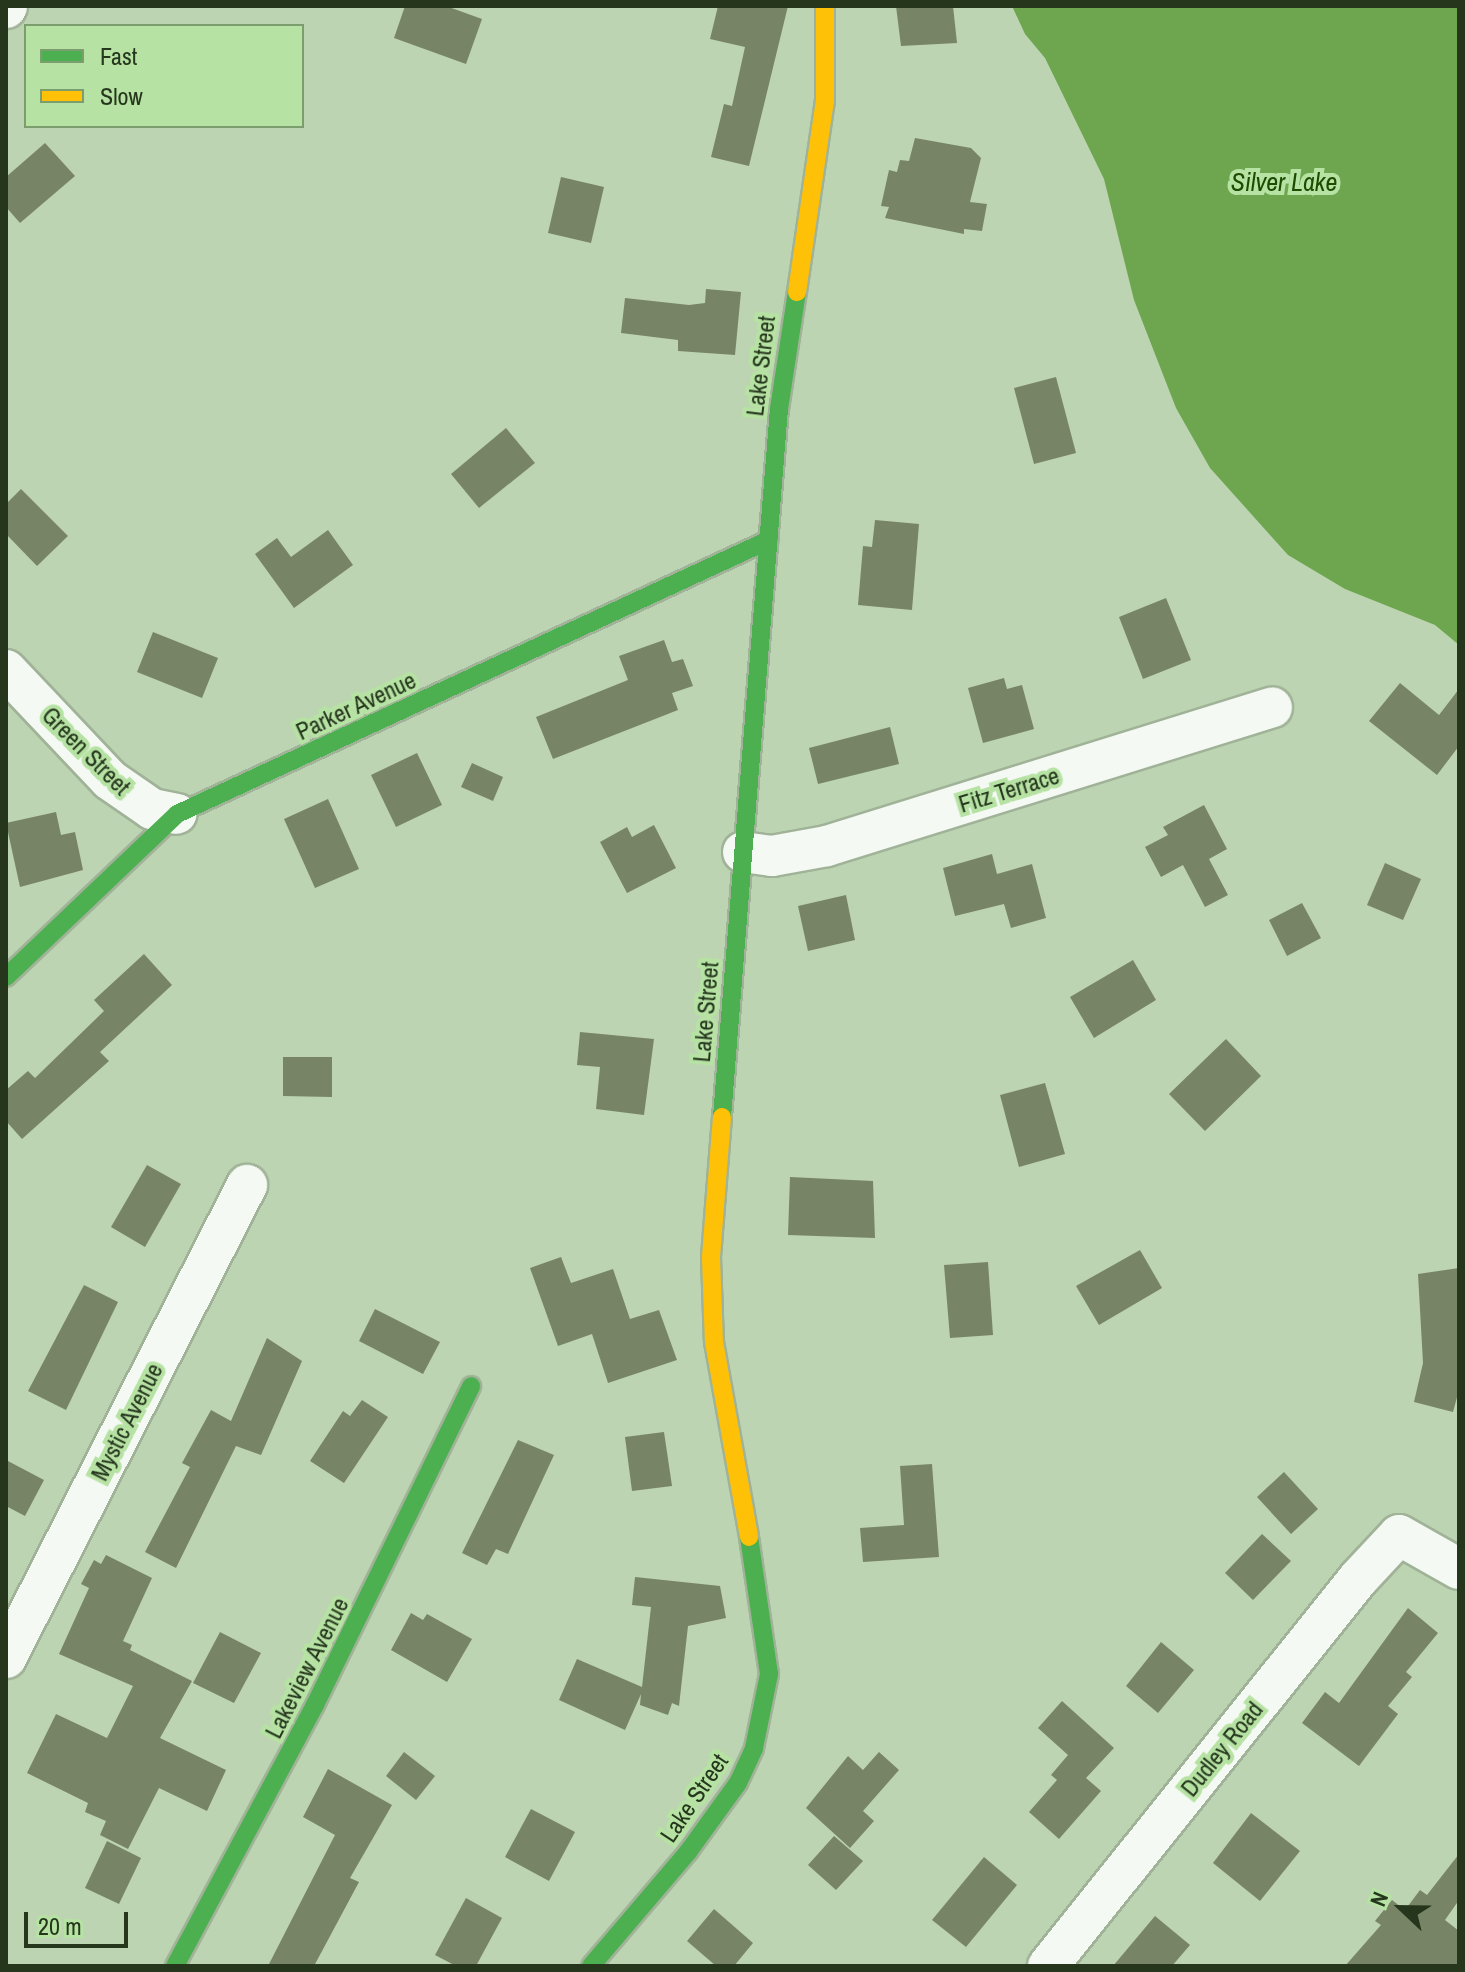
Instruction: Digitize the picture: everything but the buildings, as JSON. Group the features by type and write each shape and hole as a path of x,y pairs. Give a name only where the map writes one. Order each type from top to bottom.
{"street":[{"name":"Lake Street","path":"591,1966 688,1852 738,1783 764,1711 767,1638 732,1456 711,1300 769,540 786,348 825,101 825,6"},
{"name":"Parker Avenue","path":"6,977 177,814 769,540"},
{"name":"Green Street","path":"6,670 110,780 152,809 177,814"},
{"name":"Fitz Terrace","path":"743,852 772,856 827,846 1272,707"},
{"name":"Mystic Avenue","path":"6,1658 247,1185"},
{"name":"Lakeview Avenue","path":"175,1966 322,1692 471,1386"},
{"name":"Dudley Road","path":"1048,1966 1358,1579 1399,1535 1459,1569"}],"water":[{"name":"Silver Lake","path":"1012,6 1459,6 1459,645 1435,625 1345,589 1288,555 1210,468 1176,408 1134,300 1104,179 1045,58 1025,34"}],"traffic: fast":[{"path":"722,1117 779,409 797,292"},
{"path":"6,977 177,814 769,540"},
{"path":"175,1966 315,1705 471,1386"},
{"path":"591,1966 688,1852 738,1783 754,1748 769,1674 749,1537"}],"traffic: slow":[{"path":"797,292 825,101 825,6"},
{"path":"722,1117 711,1258 714,1342 749,1537"}]}
